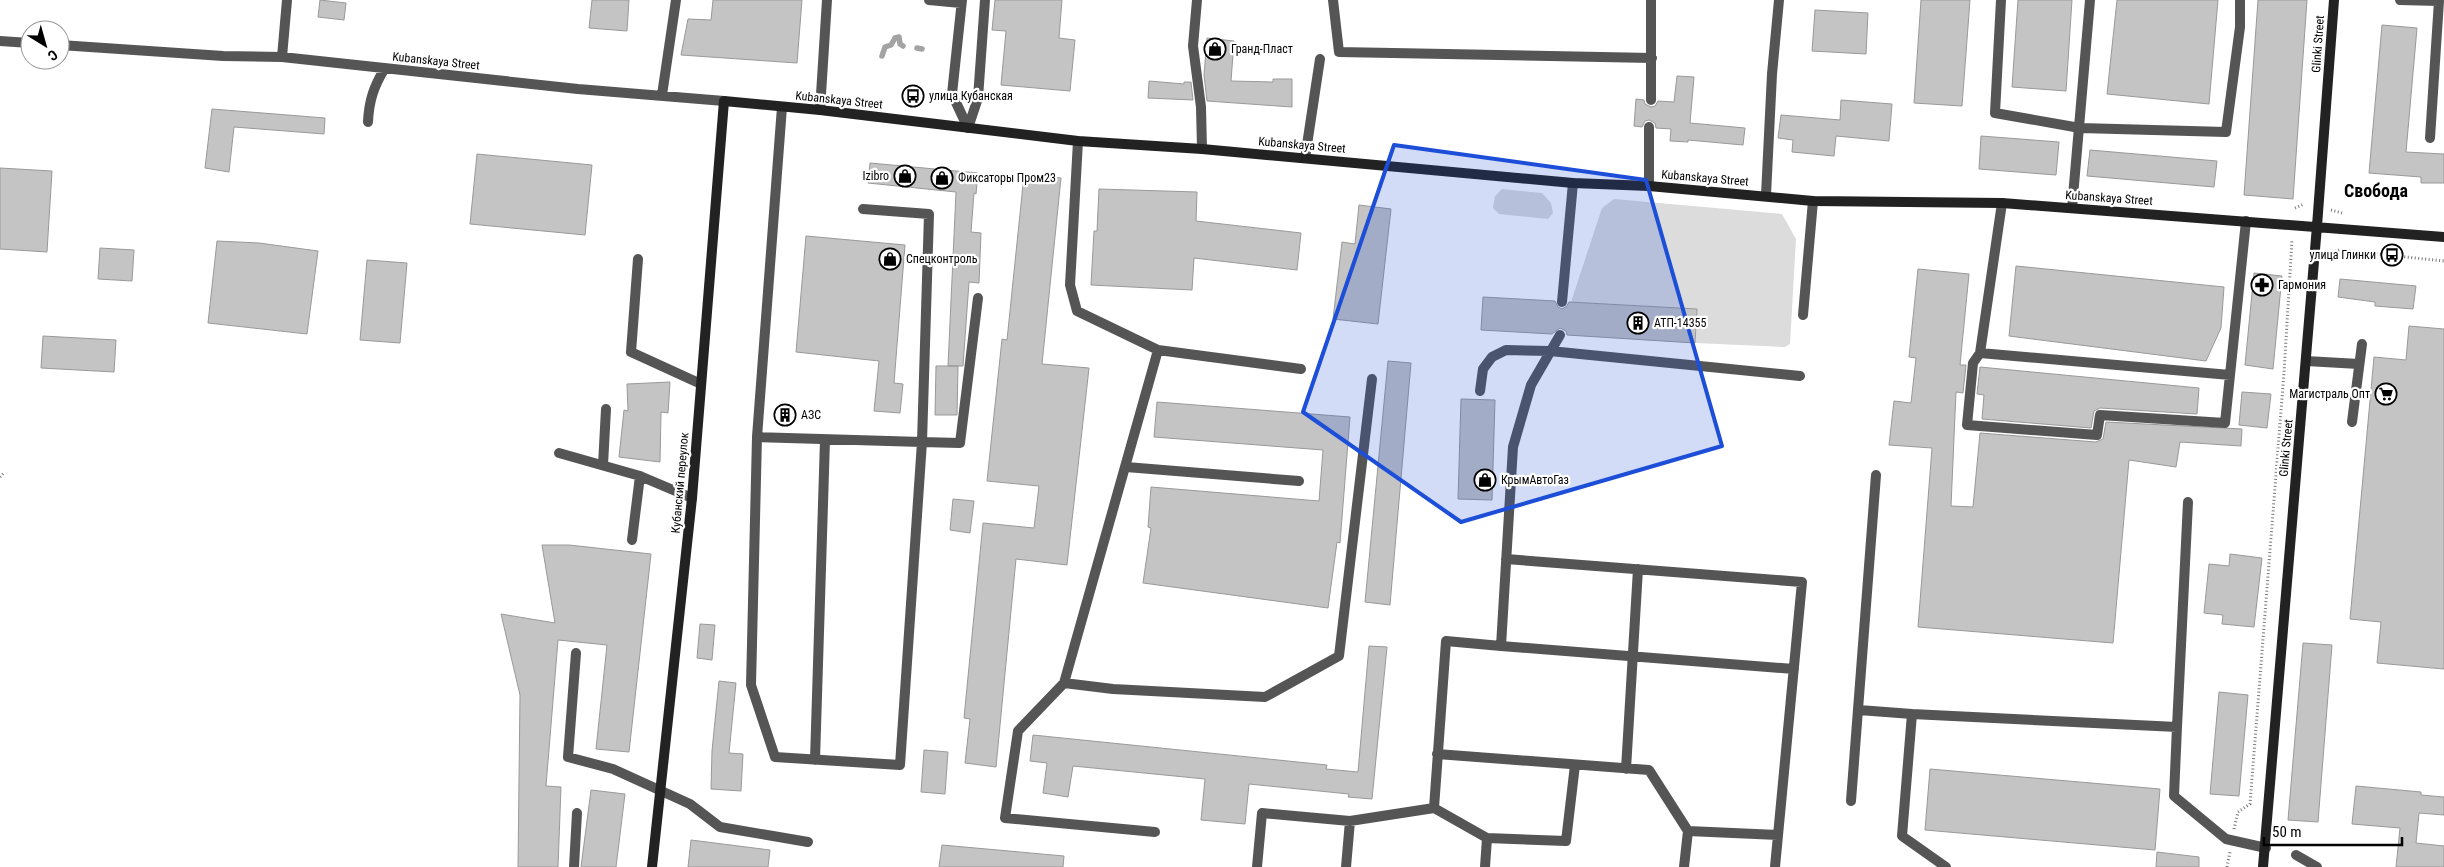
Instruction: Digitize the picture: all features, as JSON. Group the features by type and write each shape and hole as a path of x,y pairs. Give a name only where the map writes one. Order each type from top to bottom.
{"main road":[{"name":"Glinki Street","path":"2263,867 2318,226 2334,0"},
{"name":"Kubanskaya Street","path":"724,101 782,108 820,110 1078,141 1202,149 1573,182 1766,195 1813,201 2002,203 2318,226 2444,238"},
{"name":"Кубанский переулок","path":"652,867 692,498 724,101"}],"lane":[{"path":"282,57 287,0"},
{"path":"662,95 676,0"},
{"path":"820,110 827,0"},
{"path":"929,0 961,2 952,94 968,128"},
{"path":"968,128 978,98 986,0"},
{"path":"1196,0 1193,46 1201,107 1202,149"},
{"path":"1333,0 1339,52 1652,58"},
{"path":"1651,0 1651,100"},
{"path":"1766,195 1772,74 1779,0"},
{"path":"2001,0 1995,113 2080,128 2226,132 2240,27 2240,0"},
{"path":"2072,208 2090,0"},
{"path":"2400,0 2440,1 2430,138"},
{"path":"0,41 20,42"},
{"name":"Kubanskaya Street","path":"70,46 224,56 282,57 578,89 724,101"},
{"path":"1305,158 1320,59"},
{"path":"368,122 369,102 374,86 385,68"},
{"path":"782,108 757,436 751,685 775,757 900,765 922,442 929,214 863,209"},
{"path":"1648,186 1649,127"},
{"path":"1078,141 1070,285 1077,310 1158,350 1301,370"},
{"path":"1562,302 1573,182"},
{"path":"1803,315 1813,201"},
{"path":"2002,203 1980,352 1973,363 1967,425 2097,435 2100,415 2225,423 2246,221"},
{"path":"638,259 631,352 701,384"},
{"path":"757,436 825,440 960,443 978,298"},
{"path":"1501,646 1512,447 1531,385 1560,335"},
{"path":"2352,422 2362,344"},
{"path":"1155,832 1005,818 1018,731 1064,683 1158,350"},
{"path":"1480,391 1483,369 1492,357 1506,350 1550,351 1800,376"},
{"path":"1980,352 2230,375"},
{"path":"2306,361 2359,364"},
{"path":"1064,683 1113,689 1265,697 1338,656 1372,379"},
{"path":"602,465 606,409"},
{"path":"815,760 825,440"},
{"path":"559,453 640,476 692,498"},
{"path":"1126,467 1299,481"},
{"path":"1850,801 1859,710 1876,475"},
{"path":"632,540 640,476"},
{"path":"2188,502 2174,796 2226,840 2266,848"},
{"path":"1506,559 1802,582 1775,867"},
{"path":"1626,769 1638,569"},
{"path":"1434,808 1446,641 1794,669"},
{"path":"576,653 568,757 613,768 690,804 720,827 808,842"},
{"path":"1859,710 2177,727"},
{"path":"1912,714 1902,836 1946,867"},
{"path":"1437,754 1648,770 1688,831 1684,867"},
{"path":"1257,867 1262,812 1350,821 1434,808 1487,838 1566,842 1575,765"},
{"path":"574,867 577,813"},
{"path":"1346,867 1350,821"},
{"path":"1688,831 1778,835"},
{"path":"1485,867 1487,838"},
{"path":"2296,855 2317,867"}],"path":[{"path":"2295,208 2305,204 2305,196"},
{"path":"2227,867 2238,812 2250,804 2284,373 2292,240"},
{"path":"2340,250 2444,261"},
{"path":"0,477 5,472"}],"highlighted area":[{"path":"1394,145 1646,180 1722,446 1461,522 1303,412"}],"shaded area":[{"path":"1502,189 1542,193 1551,203 1553,213 1548,219 1499,214 1493,208 1495,196"},
{"path":"1614,199 1782,214 1796,239 1790,344 1785,347 1695,343 1697,309 1571,302 1602,208"}],"building":[{"path":"320,0 346,3 344,20 318,17"},
{"path":"592,0 629,0 627,31 589,28"},
{"path":"713,0 802,0 797,63 681,55 688,19 711,20"},
{"path":"995,0 1062,0 1059,38 1075,40 1070,91 1001,85 1006,31 992,30"},
{"path":"1921,0 1970,0 1962,106 1914,103"},
{"path":"2018,0 2072,0 2066,91 2012,87"},
{"path":"2117,0 2218,0 2209,104 2107,94"},
{"path":"2258,0 2307,0 2293,199 2244,195"},
{"path":"1815,10 1868,13 1866,54 1812,51"},
{"path":"2382,25 2417,28 2406,152 2444,154 2444,183 2421,183 2421,177 2369,173"},
{"path":"1207,38 1234,41 1231,81 1273,82 1273,79 1292,79 1292,107 1207,101 1204,75"},
{"path":"1677,76 1694,77 1690,123 1745,128 1743,145 1688,140 1688,142 1670,141 1671,129 1656,128 1655,123 1649,120 1645,121 1642,127 1634,126 1636,99 1644,100 1645,104 1651,107 1655,106 1658,101 1674,102"},
{"path":"1149,81 1184,84 1184,82 1191,82 1193,100 1148,98"},
{"path":"1841,100 1892,104 1889,141 1836,136 1834,156 1792,152 1793,140 1778,138 1781,115 1840,120"},
{"path":"212,109 325,118 324,134 234,127 229,172 205,168"},
{"path":"1981,136 2059,142 2056,175 1979,169"},
{"path":"2090,150 2217,161 2214,187 2087,176"},
{"path":"477,154 592,165 585,235 470,224"},
{"path":"870,163 978,173 976,194 974,193 971,232 981,233 979,283 969,282 963,366 948,366 956,192 868,183"},
{"path":"0,168 52,171 47,252 0,249"},
{"path":"1024,175 1061,178 1042,364 1089,368 1067,565 1016,559 996,767 965,763 970,719 964,718 983,523 1034,528 1039,486 987,481 1002,339 1007,340"},
{"path":"1099,189 1197,192 1196,221 1301,233 1297,270 1194,258 1192,290 1091,285"},
{"path":"1359,205 1391,209 1378,324 1333,319 1342,242 1355,244"},
{"path":"806,236 905,245 894,383 903,384 900,413 874,411 879,361 796,352"},
{"path":"217,241 259,243 318,251 307,334 208,323"},
{"path":"100,248 134,250 132,281 98,279"},
{"path":"367,260 407,263 400,343 360,340"},
{"path":"2016,266 2224,287 2221,328 2206,361 2009,336"},
{"path":"1918,269 1969,274 1960,365 1966,365 1963,393 1956,392 1951,506 1973,507 1980,433 2096,442 2103,439 2106,422 2242,429 2241,446 2180,442 2176,467 2129,460 2113,643 1918,627 1932,448 1889,445 1894,401 1911,403 1916,358 1909,357"},
{"path":"2254,273 2282,276 2273,369 2245,365"},
{"path":"2340,279 2416,286 2413,309 2375,306 2375,302 2338,297"},
{"path":"1483,297 1555,301 1558,307 1562,309 1569,302 1697,309 1695,343 1567,335 1566,331 1560,328 1552,334 1481,330"},
{"path":"2409,326 2444,329 2444,669 2377,663 2381,622 2350,619 2374,357 2406,360"},
{"path":"43,336 116,340 114,372 41,368"},
{"path":"1388,361 1411,363 1390,605 1365,602"},
{"path":"936,366 958,366 957,415 935,415"},
{"path":"1980,367 2199,388 2197,414 2100,408 2094,411 2091,428 1982,419 1984,395 1977,394"},
{"path":"670,382 668,413 661,412 660,462 619,457 624,410 628,411 627,384"},
{"path":"2242,392 2271,394 2267,428 2239,425"},
{"path":"1461,399 1495,400 1492,500 1458,499"},
{"path":"1157,402 1350,417 1340,543 1337,542 1328,608 1143,583 1151,528 1148,527 1151,487 1319,501 1323,450 1154,437"},
{"path":"953,499 974,501 970,533 950,530"},
{"path":"542,545 569,545 651,554 629,752 596,749 607,645 558,640 546,786 561,787 558,867 518,867 520,695 501,614 555,623"},
{"path":"2230,554 2262,558 2254,627 2222,624 2223,615 2204,613 2209,564 2229,566"},
{"path":"700,624 715,625 712,660 697,658"},
{"path":"2303,643 2332,645 2318,822 2288,820"},
{"path":"1369,646 1387,647 1372,799 1348,797 1349,794 1249,784 1245,824 1201,820 1205,779 1073,766 1068,797 1043,793 1047,763 1030,761 1033,735 1327,765 1326,769 1358,772"},
{"path":"719,681 736,683 729,753 743,754 741,791 711,789 712,751"},
{"path":"2219,692 2248,695 2239,796 2210,794"},
{"path":"924,750 948,752 945,794 921,792"},
{"path":"1930,769 2160,789 2155,850 1925,830"},
{"path":"2356,786 2421,792 2421,795 2444,797 2444,815 2419,813 2416,843 2444,846 2444,867 2396,867 2400,828 2352,824"},
{"path":"591,790 625,794 616,867 581,867"},
{"path":"691,840 770,850 768,867 688,867"},
{"path":"942,845 1064,856 1063,867 939,867"},
{"path":"2157,852 2199,857 2199,867 2156,867"}],"waterway":[{"path":"882,56 885,47 891,45 895,38 899,37 900,44 903,46"},
{"path":"917,48 922,49"}],"place":[{"name":"Гранд-Пласт","path":"1215,49"},
{"name":"улица Кубанская","path":"913,96"},
{"name":"Izibro","path":"905,176"},
{"name":"Фиксаторы Пром23","path":"942,178"},
{"name":"улица Глинки","path":"2392,255"},
{"name":"Спецконтроль","path":"890,259"},
{"name":"Гармония","path":"2262,285"},
{"name":"АТП-14355","path":"1638,323"},
{"name":"Магистраль Опт","path":"2386,394"},
{"name":"АЗС","path":"785,415"},
{"name":"КрымАвтоГаз","path":"1485,480"}],"district":[{"name":"Свобода","path":"2376,190"}]}
